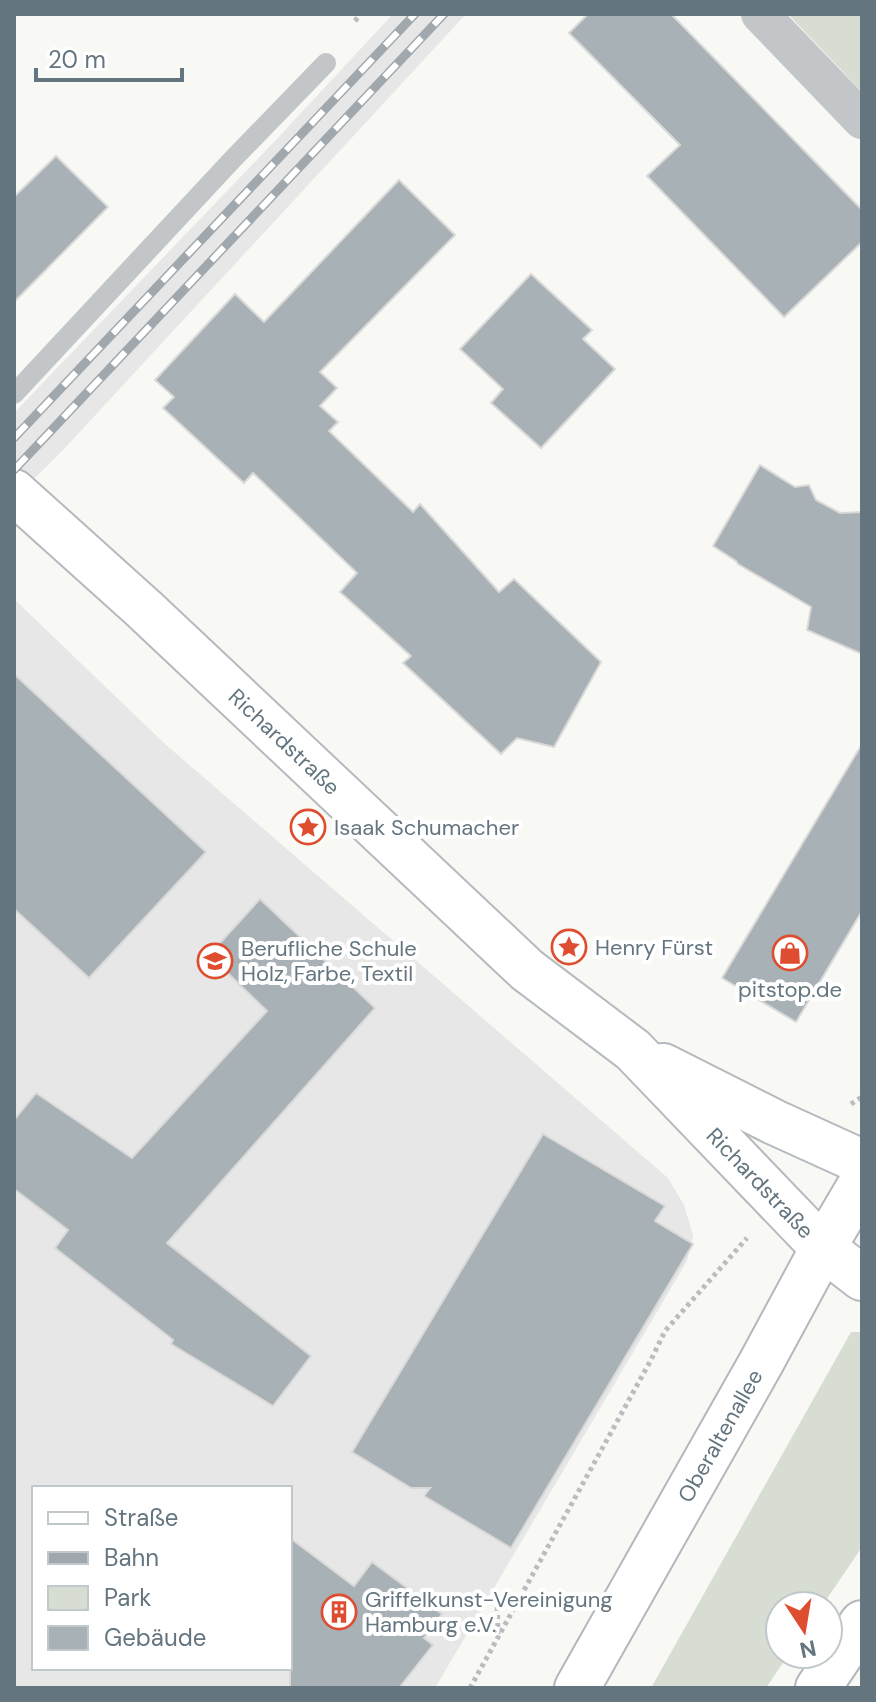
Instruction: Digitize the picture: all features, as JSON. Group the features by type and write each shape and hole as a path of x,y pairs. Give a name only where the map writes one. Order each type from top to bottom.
{"street":[{"path":"760,14 862,120"},
{"name":"Richardstraße","path":"14,492 144,609 527,970 633,1050 843,1248 862,1278"},
{"name":"Richardstraße","path":"633,1050 774,1122 862,1162"},
{"name":"Oberaltenallee","path":"577,1688 762,1361 843,1248 862,1182"},
{"path":"818,1688 862,1623"}],"lane":[{"path":"14,394 326,63"}],"path":[{"path":"355,21 361,14"},
{"path":"470,1688 665,1331 746,1240"},
{"path":"497,1599 498,1637"}],"shaded area":[{"path":"393,14 466,14 64,449 14,499 14,413"},
{"name":"Berufliche Schule Holz, Farbe, Textil","path":"14,599 165,744 668,1178 684,1205 693,1235 687,1261 435,1688 14,1688"}],"green space":[{"path":"788,14 862,14 862,92"},
{"path":"851,1332 862,1332 862,1547 833,1590 764,1590 764,1670 778,1670 766,1688 651,1688"}],"building":[{"path":"588,14 671,14 862,210 862,242 784,317 647,176 680,145 569,33"},
{"path":"56,156 108,207 14,302 14,197"},
{"path":"399,180 455,235 320,372 337,388 320,406 338,422 329,431 413,512 420,504 499,592 514,579 601,662 554,747 517,738 501,754 403,663 411,656 340,592 357,573 253,473 244,483 163,408 174,397 155,380 235,294 264,322"},
{"path":"531,274 592,330 583,339 615,369 541,448 491,403 503,389 460,349"},
{"path":"760,465 795,487 809,485 816,500 840,513 862,512 862,654 807,630 811,607 713,546"},
{"path":"14,674 206,852 89,978 14,909"},
{"path":"862,744 862,911 796,1022 722,978"},
{"path":"260,899 375,1008 167,1243 311,1356 273,1406 171,1344 173,1340 55,1248 68,1230 14,1189 14,1120 36,1093 132,1158 267,1011 209,955"},
{"path":"543,1134 665,1206 655,1221 693,1244 511,1548 424,1496 430,1488 411,1488 352,1452"},
{"name":"Griffelkunst-Vereinigung Hamburg e.V.","path":"292,1540 354,1586 372,1562 442,1614 424,1638 433,1645 399,1688 290,1688"}],"railway":[{"path":"14,438 415,14"},
{"path":"14,470 444,14"}],"place":[{"name":"Isaak Schumacher","path":"308,827"},
{"name":"Henry Fürst","path":"569,947"},
{"name":"pitstop.de","path":"790,953"},
{"name":"Berufliche Schule Holz, Farbe, Textil","path":"215,961"},
{"name":"Griffelkunst-Vereinigung Hamburg e.V.","path":"339,1612"}]}
